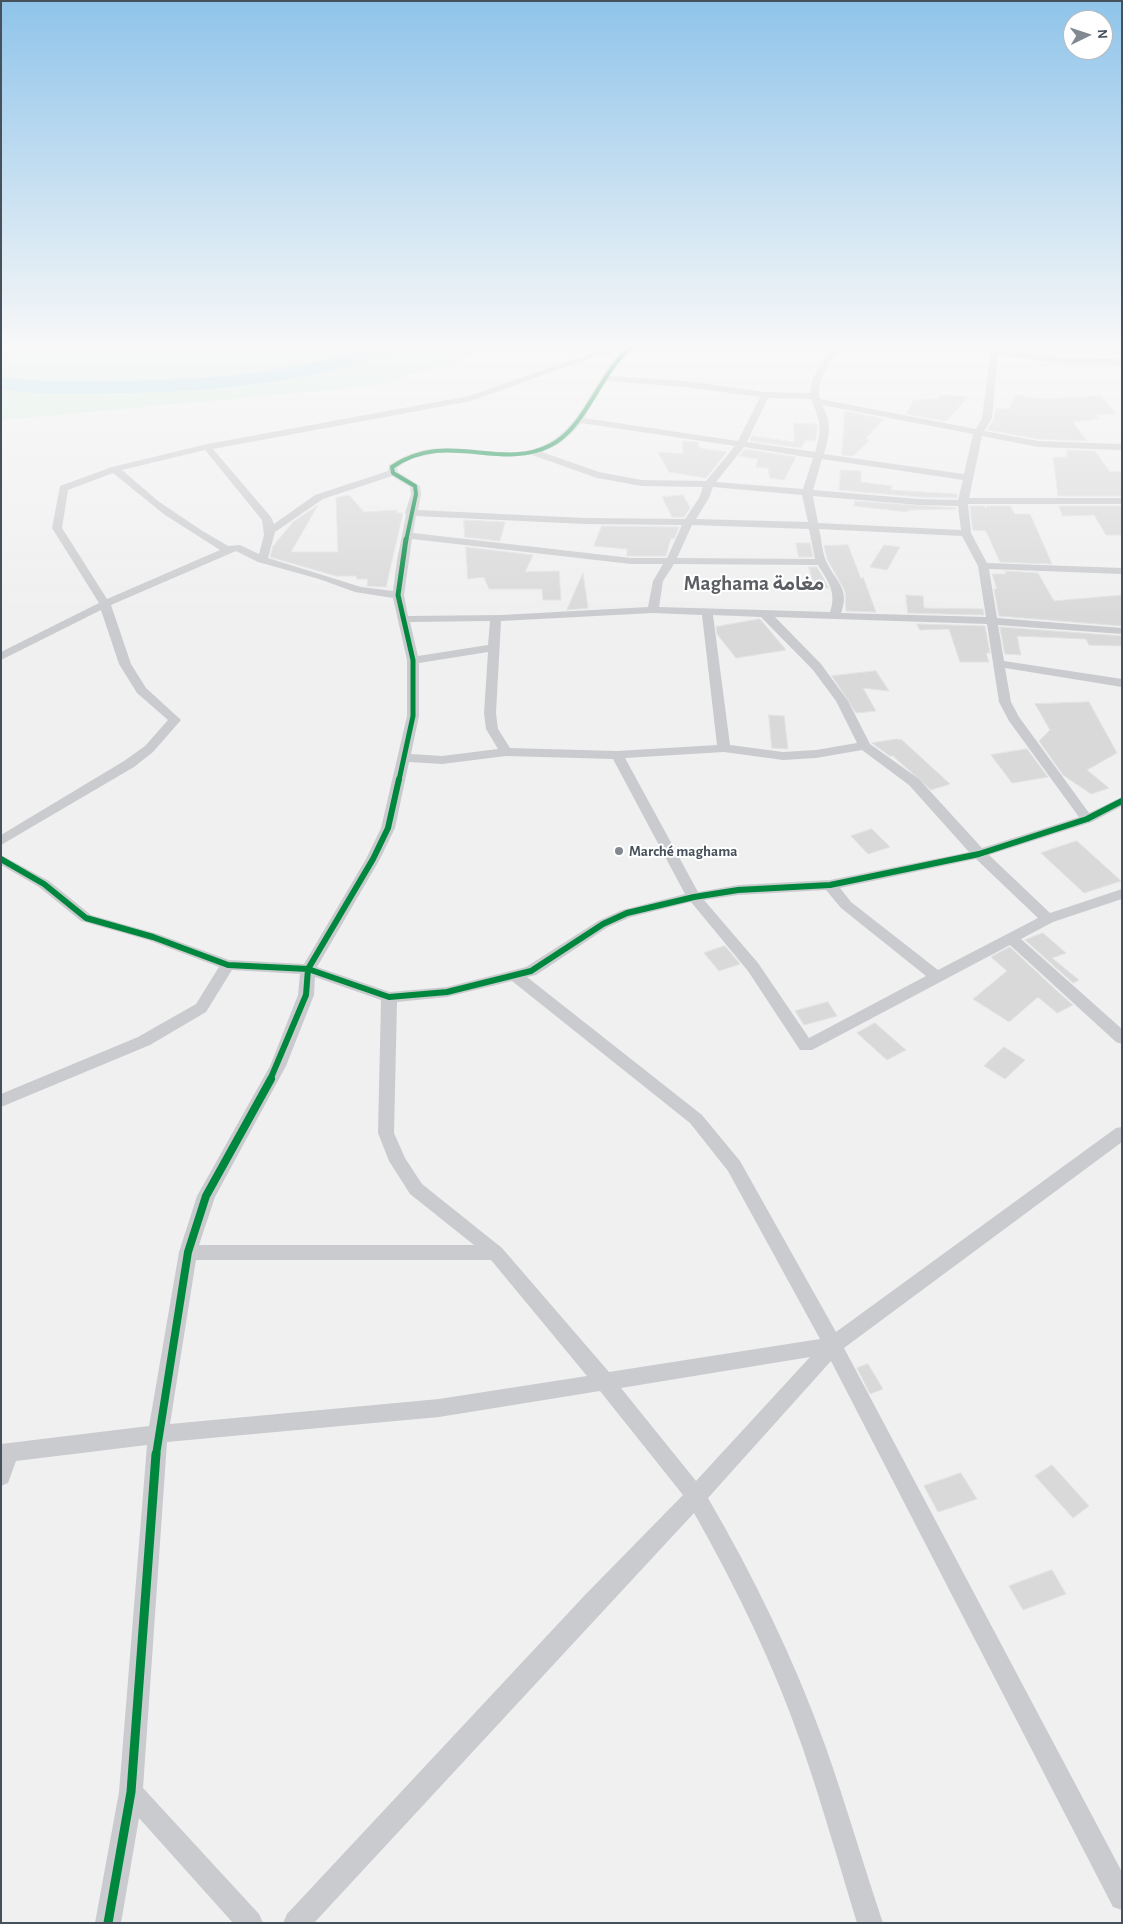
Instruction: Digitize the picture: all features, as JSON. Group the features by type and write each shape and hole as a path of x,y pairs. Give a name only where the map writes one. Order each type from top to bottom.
{"street":[{"path":"1,841 129,764 149,749 175,720 141,690 125,664 105,604 57,528 63,488 115,468 261,438"},
{"path":"108,1923 131,1792 158,1434 188,1252 206,1196 281,1056 306,994 308,969 373,859 388,828 406,758 413,716 413,660 398,595 410,513 416,494 415,486 394,473 392,468 399,461 415,454 432,450 514,454 533,452 561,438"},
{"path":"699,438 968,478"},
{"path":"653,610 658,581 670,562 689,521 704,498 710,484 744,438"},
{"path":"822,438 807,493 821,562 836,585 840,601 835,615"},
{"path":"977,438 963,502 966,533 983,566 1005,702 1013,718 1087,819"},
{"path":"1001,438 1038,444 1122,447"},
{"path":"207,448 267,519 271,530 271,539 262,560"},
{"path":"533,452 564,462 574,468 642,483 710,484 807,493 963,502 1122,501"},
{"path":"115,468 138,492 227,550"},
{"path":"271,530 319,497 394,473"},
{"path":"410,513 585,521 689,521 966,533"},
{"path":"407,535 631,561 821,562"},
{"path":"1,657 105,604 236,546 262,560 323,577 359,590 398,595"},
{"path":"983,566 1122,571"},
{"path":"403,619 496,618 653,610 763,612 993,621 1122,631"},
{"path":"706,612 724,748"},
{"path":"763,612 818,667 842,701 865,746 914,782 979,854 1048,919"},
{"path":"496,618 490,712 492,728 506,752"},
{"path":"413,660 494,648"},
{"path":"1000,664 1122,683"},
{"path":"406,758 442,760 506,752 617,754 724,748 783,756 816,754 865,746"},
{"path":"617,754 694,896 753,967 806,1046 1048,919 1122,894"},
{"path":"1,859 44,884 86,918 153,937 228,966 308,969 389,997 447,992 530,971 604,924 628,913 694,896 738,890 830,885 979,854 1087,819 1122,801"},
{"path":"830,885 846,905 937,977"},
{"path":"1011,938 1122,1038"},
{"path":"1,1102 144,1041 201,1008 228,966"},
{"path":"514,975 696,1119 715,1140 734,1166 833,1345 1122,1898"},
{"path":"389,997 386,1133 398,1161 416,1189 496,1253 604,1381 696,1496 740,1574 780,1663 813,1745 870,1923"},
{"path":"296,1923 592,1603 696,1496 833,1345 1122,1133"},
{"path":"188,1252 496,1253"},
{"path":"1,1476 5,1452 158,1434 439,1408 833,1345"},
{"path":"131,1792 250,1923"}],"building":[{"path":"751,438 765,438 794,442 794,438 816,438 816,441 806,440 801,448 750,441"},
{"path":"843,438 866,438 865,439 870,440 853,456 842,455"},
{"path":"1031,438 1085,438 1087,441"},
{"path":"683,441 698,442 699,448 727,452 706,478 669,472 658,452 683,454"},
{"path":"745,449 796,457 784,480 770,478 768,468 756,467 758,459 739,456"},
{"path":"1067,450 1095,451 1110,472 1122,471 1122,496 1058,496 1053,457 1067,457"},
{"path":"841,470 861,471 861,482 892,486 891,490 957,494 957,498 919,497 839,490"},
{"path":"349,495 364,512 397,510 397,513 403,513 386,587 367,586 368,579 356,579 357,576 336,576 270,557 273,546 293,522 318,505 291,552 338,552 336,498"},
{"path":"683,495 690,508 684,517 672,517 662,497"},
{"path":"855,501 956,509 908,510 908,512 854,506"},
{"path":"970,506 984,506 986,509 987,506 1010,506 1015,514 1030,514 1052,564 1000,562 986,531 973,530"},
{"path":"1059,506 1122,506 1122,535 1106,535 1094,515 1063,516"},
{"path":"464,520 505,522 500,541 465,537"},
{"path":"602,526 679,527 674,539 671,538 666,556 627,556 627,549 594,546"},
{"path":"796,543 810,543 813,557 799,557"},
{"path":"848,545 861,579 863,577 876,612 846,611 845,591 827,559 824,546"},
{"path":"884,545 900,547 887,570 870,567"},
{"path":"466,547 533,555 525,572 559,571 561,600 543,600 542,589 489,589 484,577 468,579"},
{"path":"809,567 817,567 829,588 815,588"},
{"path":"1005,571 1038,573 1054,601 1122,595 1122,626 999,616 994,589 997,589 992,574 1006,574"},
{"path":"583,573 588,608 567,610"},
{"path":"906,595 923,596 924,608 983,609 984,615 908,613"},
{"path":"760,619 786,650 736,658 717,634 716,627"},
{"path":"917,624 985,626 990,653 986,653 989,662 960,662 949,629 920,630"},
{"path":"1000,627 1122,636 1122,646 1089,645 1086,639 1017,636 1021,655 1005,654"},
{"path":"876,671 889,691 863,688 876,711 856,713 832,676"},
{"path":"1089,702 1117,753 1087,770 1109,788 1091,794 1063,775 1039,741 1050,730 1035,704"},
{"path":"769,715 784,716 788,749 772,748"},
{"path":"902,740 950,784 931,790 892,755 891,757 872,743"},
{"path":"1027,749 1048,777 1012,783 991,755"},
{"path":"872,829 890,847 868,854 851,836"},
{"path":"1077,841 1121,881 1084,893 1041,853"},
{"path":"1043,933 1066,953 1052,958 1079,980 1073,983 1025,940"},
{"path":"725,946 740,964 719,971 704,953"},
{"path":"1010,947 1073,1005 1057,1013 1038,997 1009,1022 973,999 1007,971 991,957"},
{"path":"828,1002 837,1016 804,1025 795,1011"},
{"path":"875,1023 906,1050 887,1060 857,1033"},
{"path":"1004,1047 1025,1060 1005,1079 984,1066"},
{"path":"868,1364 883,1389 870,1394 857,1368"},
{"path":"1052,1465 1089,1506 1073,1518 1035,1476"},
{"path":"961,1473 977,1499 938,1512 924,1486"},
{"path":"1052,1570 1066,1594 1023,1610 1009,1586"}],"cycle path":[{"path":"108,1923 131,1792 158,1434 188,1252 206,1196 278,1066 306,995 308,969 373,859 388,828 413,716 413,660 398,595 402,560 416,494 415,486 393,473 392,467 407,457 423,451 459,450 516,454 533,452 552,445 561,438"},
{"path":"1,859 44,884 86,918 153,937 228,965 308,969 389,997 447,992 531,971 603,924 627,913 694,897 738,890 830,885 979,854 1087,819 1122,801"}],"place":[{"name":"Marché maghama","path":"619,851"}],"district":[{"name":"Maghama مغامة","path":"754,584"}]}
